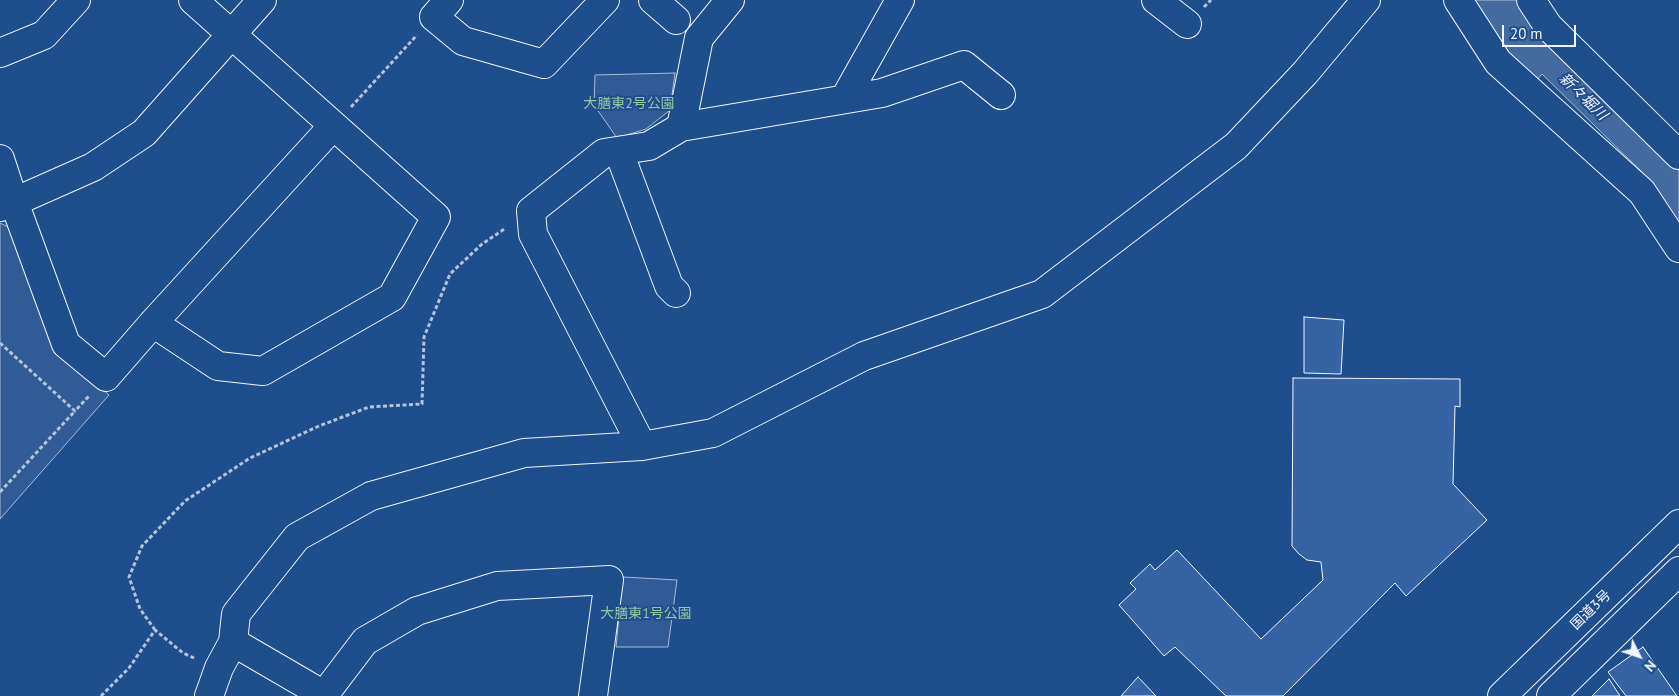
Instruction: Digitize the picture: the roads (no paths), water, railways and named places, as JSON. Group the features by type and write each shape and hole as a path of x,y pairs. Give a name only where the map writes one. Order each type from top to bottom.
{"main road":[{"path":"0,53 44,35 76,0"},
{"path":"153,323 218,366 263,372 392,297 436,217 193,0"},
{"path":"7,205 93,167 144,133 262,0"},
{"path":"441,8 463,41 544,64 605,0"},
{"path":"653,0 676,20"},
{"path":"681,127 699,38 730,0"},
{"path":"845,98 900,0"},
{"path":"1156,0 1187,24"},
{"path":"209,696 218,668 233,642 236,614 297,537 371,496 524,453 642,446 714,432 864,356 1042,294 1236,146 1305,73 1366,0"},
{"path":"1458,0 1498,62 1642,192 1672,238"},
{"path":"1530,0 1548,26 1679,156"},
{"path":"642,446 532,234 531,211 604,153 649,146 681,127 882,93 964,65 1001,94"},
{"path":"0,159 7,205 66,344 106,377 333,126"},
{"path":"618,152 669,286 676,292"},
{"name":"国道3号","path":"1502,696 1679,524"},
{"path":"1550,696 1679,571"},
{"path":"233,642 324,695 365,641 417,611 497,586 609,580 593,696"}],"water":[{"name":"新々堀川","path":"1468,0 1516,0 1543,36 1679,171 1679,224 1651,181 1542,74 1536,81 1497,41"}],"park label":[{"name":"大膳東2号公園","path":"629,104"},
{"name":"大膳東1号公園","path":"646,614"}]}
